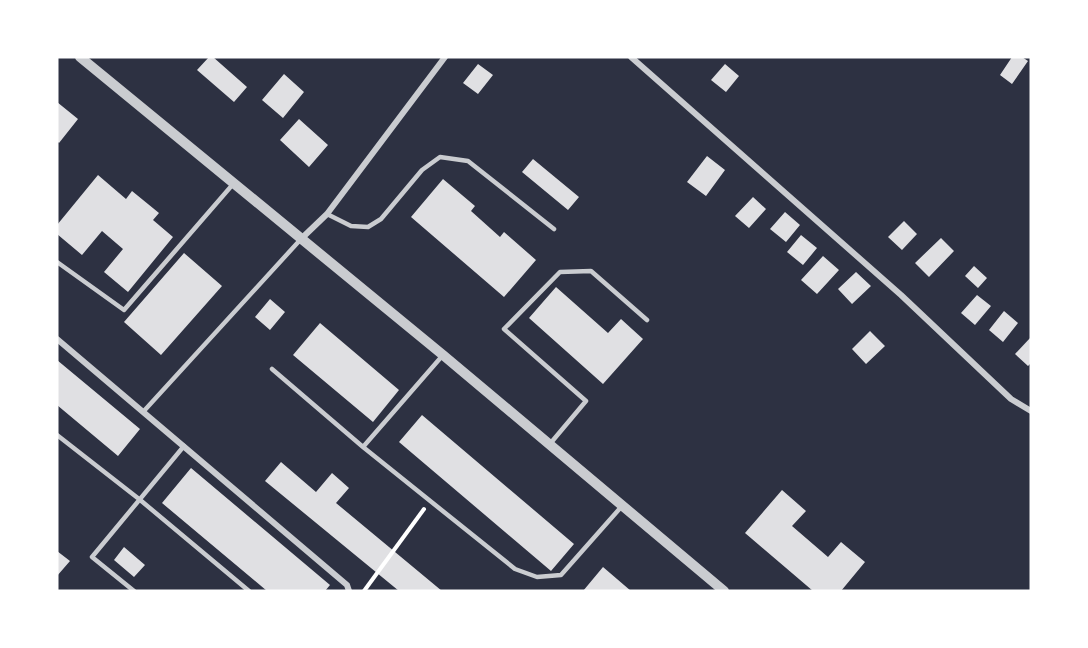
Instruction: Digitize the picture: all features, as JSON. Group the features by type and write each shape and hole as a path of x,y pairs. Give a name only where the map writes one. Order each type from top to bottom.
{"street":[{"path":"80,57 302,238 724,591"},
{"path":"302,238 327,214 446,57"},
{"path":"631,57 901,295 1011,399 1031,411"},
{"path":"57,339 348,585 349,591"}],"lane":[{"path":"327,214 351,226 368,227 381,219 422,170 440,157 468,161 554,229"},
{"path":"57,262 124,310 234,183"},
{"path":"142,412 302,238"},
{"path":"549,445 586,401 504,329 560,272 591,271 648,320"},
{"path":"363,447 443,355"},
{"path":"272,369 363,447 515,570 537,577 561,575 622,506"},
{"path":"57,435 139,499 249,591"},
{"path":"134,591 92,557 184,446"}],"path":[{"path":"364,591 430,501"}],"building":[{"path":"209,57 213,57 247,87 234,102 197,70"},
{"path":"1012,57 1022,57 1028,61 1012,84 1000,75"},
{"path":"478,64 493,75 478,94 463,83"},
{"path":"725,64 739,76 726,92 711,80"},
{"path":"284,74 304,92 283,118 262,100"},
{"path":"57,102 78,119 59,143 57,141"},
{"path":"299,119 328,145 309,167 280,140"},
{"path":"707,156 725,170 706,196 687,182"},
{"path":"533,159 579,197 568,210 522,172"},
{"path":"98,175 126,199 132,191 159,213 153,220 173,237 128,292 104,272 123,249 102,231 82,255 57,234 57,225"},
{"path":"443,179 475,206 471,211 500,237 504,232 536,260 504,297 411,217"},
{"path":"753,197 766,209 749,228 735,216"},
{"path":"785,212 800,225 786,242 770,229"},
{"path":"904,221 917,234 902,250 888,237"},
{"path":"801,235 817,248 803,265 787,252"},
{"path":"941,238 954,251 929,277 915,263"},
{"path":"184,253 222,286 161,355 124,322"},
{"path":"823,256 839,270 817,294 801,280"},
{"path":"974,266 987,278 978,288 965,276"},
{"path":"856,272 871,286 852,304 838,289"},
{"path":"556,287 608,333 621,319 643,339 603,384 529,318"},
{"path":"977,295 991,306 975,325 961,313"},
{"path":"270,299 285,312 270,330 255,317"},
{"path":"1004,311 1018,323 1003,342 989,330"},
{"path":"320,323 399,390 373,422 293,355"},
{"path":"870,331 885,346 866,364 852,349"},
{"path":"1031,337 1031,363 1028,366 1015,354"},
{"path":"57,360 140,429 118,456 57,405"},
{"path":"422,415 574,544 551,571 399,442"},
{"path":"281,462 316,492 332,473 349,488 336,503 442,591 399,591 265,481"},
{"path":"191,468 330,585 325,591 267,591 162,503"},
{"path":"782,490 806,511 792,526 828,557 841,542 865,562 841,591 813,591 745,533"},
{"path":"124,547 145,565 134,577 114,560"},
{"path":"57,551 70,561 57,576"},
{"path":"603,567 631,591 583,591"}]}
